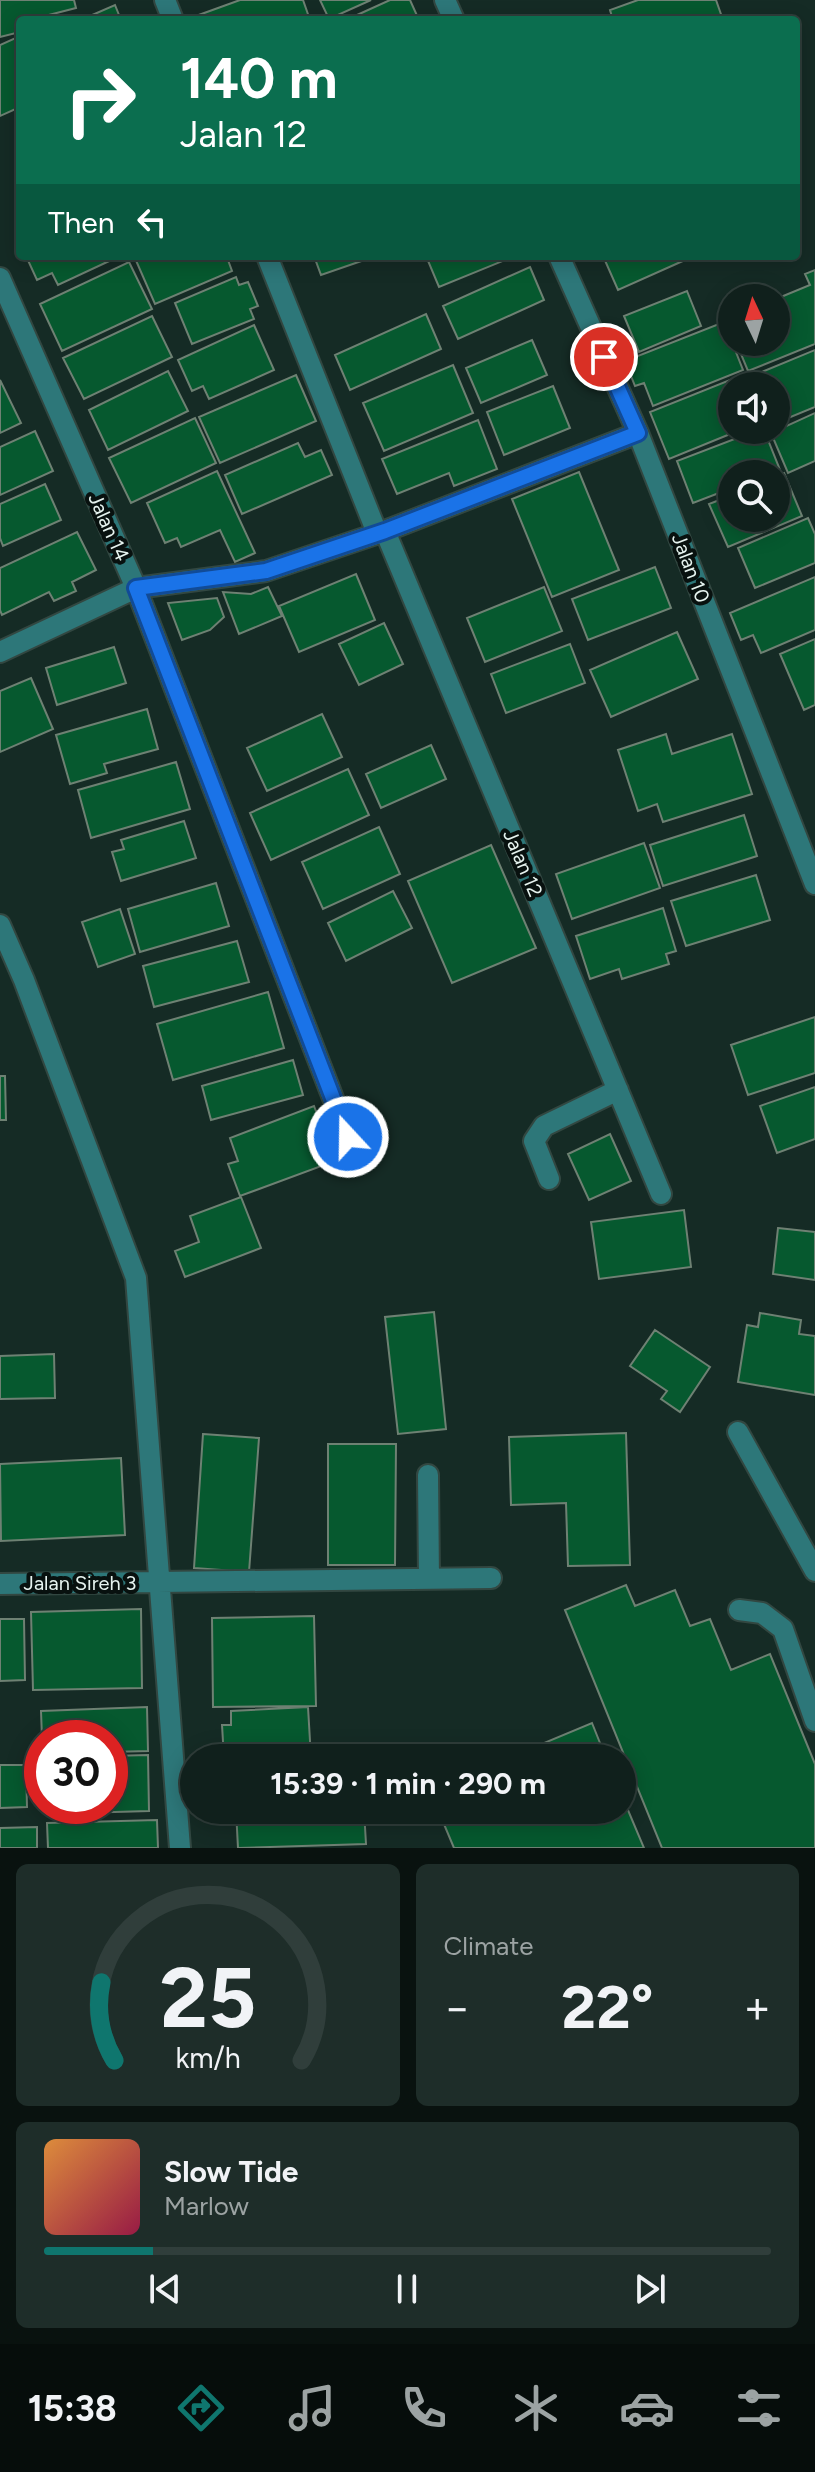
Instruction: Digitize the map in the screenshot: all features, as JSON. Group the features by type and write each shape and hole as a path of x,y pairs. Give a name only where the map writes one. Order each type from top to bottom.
{"street":[{"name":"Jalan 12","path":"269,260 661,1194"},
{"name":"Jalan 10","path":"561,260 638,433 815,884"},
{"name":"Jalan 14","path":"0,278 136,588 348,1137"},
{"path":"0,652 136,588 266,571 381,532 638,433"},
{"path":"0,925 24,980 136,1278 180,1848"},
{"path":"549,1179 534,1141 544,1126 618,1090"},
{"path":"738,1432 815,1571"},
{"path":"428,1475 429,1579"},
{"name":"Jalan Sireh 3","path":"0,1584 491,1578"},
{"path":"739,1610 762,1613 783,1629 815,1721"}],"building":[{"path":"0,0 74,0 76,8 45,16 16,16 16,33 0,37"},
{"path":"240,0 303,0 309,16 196,16"},
{"path":"320,0 371,0 336,16 328,16"},
{"path":"390,0 410,0 417,16 355,16"},
{"path":"638,0 716,0 722,16 612,16 610,10"},
{"path":"115,5 119,16 90,16"},
{"path":"16,38 16,109 0,116 0,45"},
{"path":"28,260 111,260 58,285 52,273 37,280"},
{"path":"136,260 228,260 232,271 155,304"},
{"path":"315,260 364,260 321,275"},
{"path":"428,260 505,260 439,287"},
{"path":"605,260 685,260 618,290"},
{"path":"129,262 152,309 62,351 40,304"},
{"path":"530,267 544,300 458,339 443,306"},
{"path":"815,270 815,344 790,354 790,293 810,285 805,274"},
{"path":"236,277 239,285 248,282 258,306 250,309 254,319 192,344 175,303"},
{"path":"687,291 701,326 639,352 624,316"},
{"path":"426,314 441,349 350,390 335,355"},
{"path":"152,316 172,357 84,399 63,358"},
{"path":"718,324 718,356 737,356 743,370 718,372 718,380 653,406 644,383 635,386 625,361"},
{"path":"254,325 274,370 209,399 203,386 192,391 178,360"},
{"path":"532,340 547,375 481,403 466,368"},
{"path":"815,350 815,407 790,417 790,372 762,372"},
{"path":"742,356 785,356 748,371"},
{"path":"453,365 473,413 384,451 363,403"},
{"path":"168,371 188,411 108,450 89,410"},
{"path":"296,375 316,421 220,463 199,417"},
{"path":"0,380 21,423 0,433"},
{"path":"718,385 718,439 669,459 650,412"},
{"path":"553,386 570,428 504,455 487,412"},
{"path":"815,413 815,461 790,472 790,460 782,460 776,444 790,444 790,424"},
{"path":"195,418 216,463 131,503 109,458"},
{"path":"478,420 497,469 454,486 449,473 397,494 382,459"},
{"path":"35,431 53,471 0,495 0,447"},
{"path":"298,443 305,457 321,450 332,475 242,514 225,475"},
{"path":"721,444 770,444 776,460 718,460 718,493 693,503 677,461"},
{"path":"217,471 255,553 235,562 220,530 181,547 177,538 165,543 147,503"},
{"path":"579,472 619,570 552,597 512,499"},
{"path":"45,484 61,520 3,546 0,538 0,504"},
{"path":"790,487 802,516 790,521"},
{"path":"718,500 718,524 709,504"},
{"path":"808,518 815,534 815,563 755,588 738,548 775,532 790,532 790,526"},
{"path":"77,532 96,570 72,582 76,591 54,601 49,592 2,615 0,568"},
{"path":"721,532 764,532 728,547"},
{"path":"655,567 671,608 588,640 572,599"},
{"path":"356,574 375,620 299,652 279,606"},
{"path":"815,577 815,630 761,653 753,635 741,640 730,613"},
{"path":"268,587 282,616 239,634 223,592 251,594"},
{"path":"544,587 562,631 485,662 467,618"},
{"path":"217,598 224,617 210,630 182,640 168,603"},
{"path":"384,623 403,664 359,685 339,644"},
{"path":"677,632 698,679 611,717 590,670"},
{"path":"815,639 815,705 804,710 780,654"},
{"path":"570,644 585,683 506,713 491,674"},
{"path":"114,647 126,683 57,705 46,668"},
{"path":"31,678 53,729 0,752 0,691"},
{"path":"147,709 158,749 104,764 107,773 70,784 56,735"},
{"path":"322,714 342,757 267,791 247,748"},
{"path":"666,734 672,754 732,734 752,794 663,822 657,804 638,811 618,750"},
{"path":"431,745 446,779 381,808 366,774"},
{"path":"176,762 190,809 91,838 78,790"},
{"path":"348,769 369,815 271,860 250,813"},
{"path":"744,815 757,856 663,886 650,845"},
{"path":"184,821 196,858 121,881 112,852 124,849 121,840"},
{"path":"379,827 400,874 323,909 302,862"},
{"path":"644,843 660,888 572,919 556,874"},
{"path":"491,845 536,948 452,983 408,881"},
{"path":"756,875 770,920 686,946 671,901"},
{"path":"216,883 229,926 140,952 128,909"},
{"path":"393,891 412,928 346,961 328,923"},
{"path":"663,908 676,951 666,954 669,964 622,979 619,969 590,979 576,936"},
{"path":"120,909 135,954 98,967 82,922"},
{"path":"237,941 249,982 154,1007 143,966"},
{"path":"268,992 284,1048 173,1080 157,1024"},
{"path":"815,1017 815,1073 748,1095 731,1045"},
{"path":"293,1060 303,1095 211,1120 202,1086"},
{"path":"0,1076 5,1076 6,1120 0,1120"},
{"path":"815,1087 815,1139 777,1153 760,1106"},
{"path":"314,1106 335,1161 240,1196 228,1164 238,1161 230,1138"},
{"path":"610,1134 631,1181 589,1200 568,1154"},
{"path":"241,1197 261,1248 185,1277 175,1251 199,1242 190,1216"},
{"path":"684,1210 691,1267 599,1279 591,1222"},
{"path":"778,1228 815,1232 815,1280 773,1274"},
{"path":"434,1312 446,1429 398,1434 385,1317"},
{"path":"760,1313 801,1320 799,1334 815,1336 815,1395 738,1382 747,1325 758,1327"},
{"path":"655,1330 710,1367 680,1412 661,1399 667,1391 630,1366"},
{"path":"54,1354 55,1398 0,1399 0,1356"},
{"path":"626,1433 630,1565 568,1566 566,1503 511,1505 509,1437"},
{"path":"203,1434 259,1438 249,1572 194,1568"},
{"path":"328,1444 396,1444 395,1565 328,1565"},
{"path":"121,1458 125,1535 1,1541 0,1464"},
{"path":"626,1585 635,1606 675,1590 690,1626 710,1619 731,1670 770,1654 815,1764 815,1848 662,1848 636,1784 636,1744 620,1744 565,1610"},
{"path":"141,1609 142,1688 33,1690 31,1612"},
{"path":"314,1616 316,1706 213,1707 212,1618"},
{"path":"0,1619 24,1619 25,1680 0,1681"},
{"path":"147,1707 148,1751 128,1752 128,1720 41,1720 41,1711"},
{"path":"308,1707 310,1744 223,1744 222,1725 231,1725 231,1711"},
{"path":"592,1723 600,1744 542,1744"},
{"path":"148,1755 149,1811 128,1812 128,1756"},
{"path":"0,1765 24,1765 24,1807 0,1808"},
{"path":"157,1820 158,1848 48,1848 47,1824 128,1824 128,1821"},
{"path":"237,1824 365,1824 366,1844 238,1848"},
{"path":"444,1824 634,1824 644,1848 454,1848"},
{"path":"37,1827 37,1848 0,1848 0,1828"}],"route":[{"path":"348,1137 136,588 266,571 385,531 638,433 604,357"}]}
